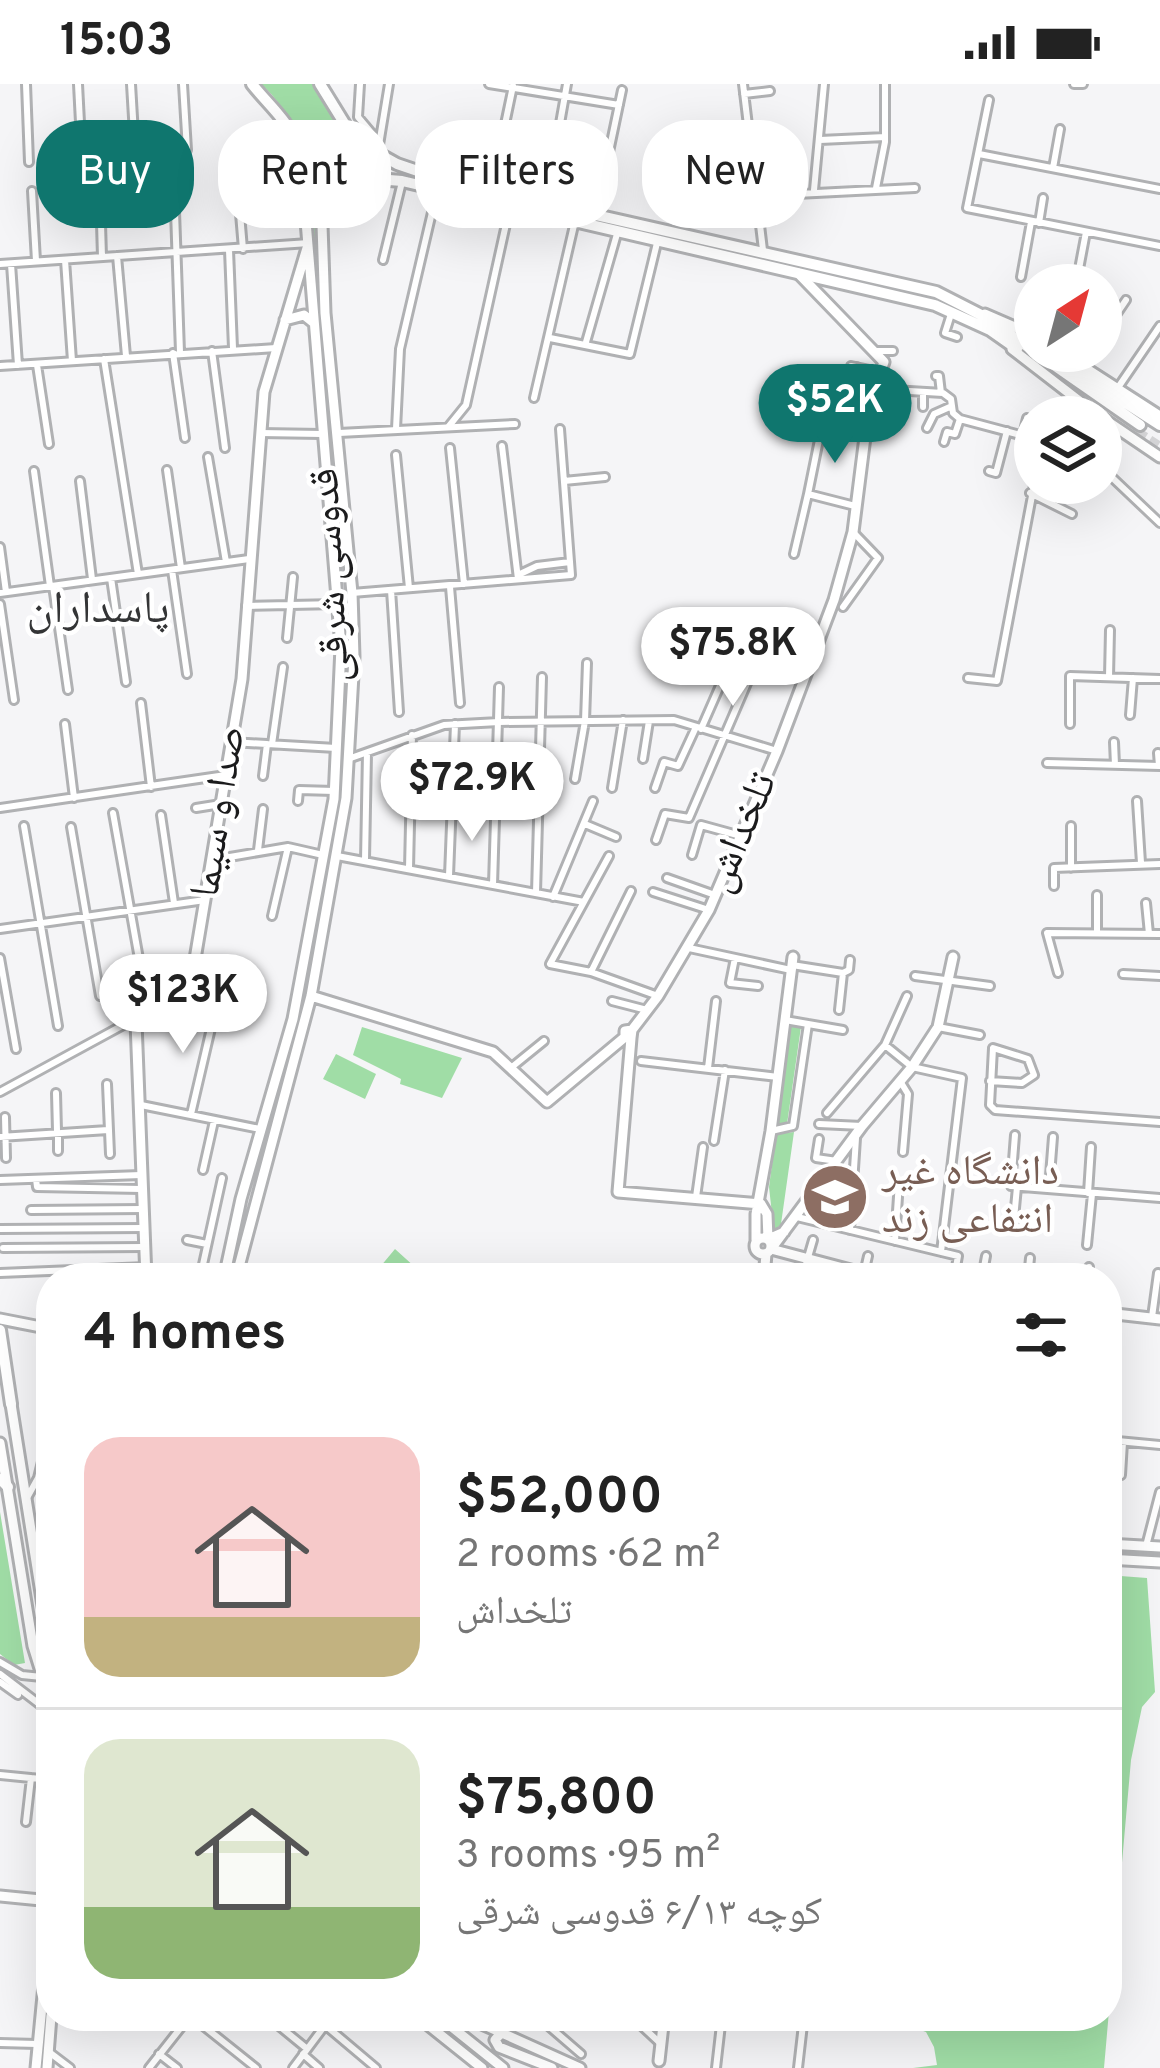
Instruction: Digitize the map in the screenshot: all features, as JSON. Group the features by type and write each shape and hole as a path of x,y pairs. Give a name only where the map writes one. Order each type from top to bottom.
{"main road":[{"path":"252,84 283,120"},
{"path":"320,84 342,120"},
{"path":"391,159 415,170"},
{"path":"397,164 391,172 399,180"},
{"path":"391,180 415,184"},
{"path":"618,219 936,292 1014,330"},
{"name":"قدوسی شرقی","path":"240,1263 310,996 338,856 349,759 352,592 314,323 308,228"},
{"name":"قدوسی شرقی","path":"228,1263 297,998 334,790 341,647 325,228"},
{"path":"608,228 952,310 1139,429 969,308"},
{"name":"صدا و سیما","path":"142,1019 178,999 188,987 242,679 264,392 309,243"},
{"path":"798,273 884,362 882,373"},
{"path":"822,298 827,279"},
{"path":"969,308 1014,331"},
{"path":"285,320 297,314 314,323"},
{"path":"989,330 1074,396"},
{"path":"1080,372 1160,421"},
{"path":"1092,372 1160,421"},
{"name":"تلخداش","path":"512,1067 547,1102 630,1035 709,910 778,751 834,600 858,507 862,429 882,373"},
{"path":"1122,431 1160,457"},
{"path":"341,647 354,646"},
{"path":"765,1246 786,1231 859,1129 912,1067 938,1027 953,957"},
{"path":"764,1263 756,1214 792,964"},
{"path":"310,996 494,1052 512,1067"},
{"path":"142,1019 146,1263"},
{"path":"630,1035 618,1192 761,1204"},
{"path":"272,1094 285,1098"},
{"path":"765,1246 821,1263"},
{"path":"1122,1315 1156,1318"},
{"path":"0,1319 36,1326"},
{"path":"0,1330 5,1405 36,1557"},
{"path":"0,1417 5,1405"},
{"path":"0,1443 36,1656"},
{"path":"1122,1545 1160,1547"},
{"path":"1122,1560 1160,1562"},
{"path":"0,1896 36,1899"},
{"path":"43,2031 47,2068"},
{"path":"36,2068 47,2031"},
{"path":"436,2031 481,2067 492,2059 522,2056"},
{"path":"457,2031 507,2068 522,2056"},
{"path":"657,2066 662,2031"},
{"path":"554,2062 501,2032 495,2040 522,2056 580,2068"}],"street":[{"path":"26,84 29,162"},
{"path":"78,84 80,120"},
{"path":"131,84 133,120"},
{"path":"183,84 185,120"},
{"path":"360,84 360,120"},
{"path":"383,120 389,84"},
{"path":"489,84 619,105"},
{"path":"561,120 567,84"},
{"path":"814,190 824,84"},
{"path":"876,188 885,137 885,84"},
{"path":"505,120 513,86"},
{"path":"748,120 744,89 770,91"},
{"path":"616,120 622,90"},
{"path":"989,100 967,208 1160,246"},
{"path":"1053,168 1060,129"},
{"path":"820,140 885,137"},
{"path":"979,154 1160,189"},
{"path":"383,260 399,180"},
{"path":"808,191 915,188"},
{"path":"32,191 36,262"},
{"path":"1024,264 1043,198"},
{"path":"101,228 102,257"},
{"path":"174,228 177,353 185,438"},
{"path":"241,228 243,249"},
{"path":"396,429 400,349 428,228"},
{"path":"449,427 466,405 504,228"},
{"path":"534,398 574,228"},
{"path":"761,228 763,250"},
{"path":"586,344 618,230"},
{"path":"1080,264 1086,232"},
{"path":"550,338 630,354 658,239"},
{"path":"0,264 309,243"},
{"path":"229,250 233,349"},
{"path":"117,256 126,356"},
{"path":"65,260 72,361"},
{"path":"11,264 17,365"},
{"path":"1122,306 1126,300"},
{"path":"952,310 944,333 957,337"},
{"path":"1117,389 1160,326"},
{"path":"0,366 276,348"},
{"path":"212,350 225,448"},
{"path":"874,351 893,351"},
{"path":"104,358 139,574"},
{"path":"36,364 49,444"},
{"path":"847,385 854,382 854,367 882,373"},
{"path":"935,376 939,376 941,393"},
{"path":"876,389 948,394 960,418 1014,433"},
{"path":"922,407 923,394"},
{"path":"927,428 934,414 952,406"},
{"path":"944,442 947,432 955,434 960,418"},
{"path":"260,433 514,424"},
{"path":"352,592 572,575 560,429"},
{"path":"794,554 821,430 881,433"},
{"path":"989,471 996,472 1007,431"},
{"path":"502,446 518,578"},
{"path":"450,448 464,584"},
{"path":"396,455 409,588"},
{"path":"208,457 226,562"},
{"path":"166,470 188,674"},
{"path":"34,471 68,690"},
{"path":"564,481 605,477"},
{"path":"80,482 93,580"},
{"path":"1122,486 1160,523"},
{"path":"808,494 858,507"},
{"path":"968,678 997,681 1028,504"},
{"path":"1052,504 1072,514"},
{"path":"843,607 878,558 853,532"},
{"path":"0,547 3,593 249,560"},
{"path":"518,578 537,566 570,562"},
{"path":"287,638 293,577"},
{"path":"111,578 126,682"},
{"path":"450,585 460,703"},
{"path":"391,589 399,712"},
{"path":"0,604 14,700"},
{"path":"246,606 338,604"},
{"path":"1109,677 1110,630"},
{"path":"719,644 809,664"},
{"path":"656,840 665,814 688,818 760,653"},
{"path":"575,779 585,721 587,663"},
{"path":"262,776 283,668"},
{"path":"655,788 664,762 678,766 726,672"},
{"path":"1070,724 1070,676 1160,679"},
{"path":"536,893 542,677"},
{"path":"1130,715 1132,678"},
{"path":"493,885 499,688"},
{"path":"141,703 151,787"},
{"path":"349,759 455,724 649,719 674,720 778,751"},
{"path":"643,759 649,719"},
{"path":"612,788 623,720"},
{"path":"65,724 74,798"},
{"path":"449,877 455,724"},
{"path":"409,868 412,735"},
{"path":"231,742 335,748"},
{"path":"1114,742 1115,765"},
{"path":"365,860 367,753"},
{"path":"1158,753 1158,776"},
{"path":"1047,763 1159,766"},
{"path":"0,808 226,775"},
{"path":"298,801 299,790 334,790"},
{"path":"553,897 593,801"},
{"path":"1137,801 1141,865"},
{"path":"196,808 221,803"},
{"path":"258,850 262,809"},
{"path":"113,813 140,962 142,1019"},
{"path":"161,815 174,903"},
{"path":"585,824 616,837"},
{"path":"692,855 701,825 741,836"},
{"path":"24,826 58,1026"},
{"path":"1070,826 1071,868"},
{"path":"70,827 100,996"},
{"path":"212,860 288,847 323,855"},
{"path":"272,916 288,847"},
{"path":"338,856 584,902"},
{"path":"608,856 550,964 591,972 658,996"},
{"path":"1054,886 1054,868 1160,864"},
{"path":"667,878 715,895"},
{"path":"591,972 631,891"},
{"path":"653,892 709,910"},
{"path":"1097,895 1097,933"},
{"path":"0,929 205,900"},
{"path":"1146,903 1149,934"},
{"path":"1058,974 1047,933 1160,934"},
{"path":"688,948 843,973 849,970 850,960"},
{"path":"0,958 16,1048"},
{"path":"735,958 730,983 758,986"},
{"path":"839,1010 843,973"},
{"path":"1123,974 1160,976"},
{"path":"915,976 990,986"},
{"path":"827,1113 885,1046 907,997"},
{"path":"125,998 142,1019"},
{"path":"612,1001 647,1010"},
{"path":"708,1068 716,1001"},
{"path":"191,1114 215,1007"},
{"path":"0,1092 142,1019"},
{"path":"785,1020 843,1030"},
{"path":"771,1131 793,1126 808,1024"},
{"path":"938,1027 980,1035"},
{"path":"512,1067 544,1041"},
{"path":"885,1046 912,1067 962,1078 941,1252"},
{"path":"991,1081 1027,1082 1034,1075 1034,1067 1023,1056 993,1048 991,1081 990,1105 999,1111 1160,1122"},
{"path":"641,1061 778,1077"},
{"path":"714,1141 725,1070"},
{"path":"900,1081 908,1094 903,1152"},
{"path":"107,1084 110,1154"},
{"path":"56,1093 58,1150"},
{"path":"141,1105 260,1129"},
{"path":"5,1117 6,1158"},
{"path":"203,1170 214,1121"},
{"path":"819,1124 859,1129 850,1230"},
{"path":"3,1137 108,1130"},
{"path":"1013,1229 1016,1135"},
{"path":"1049,1189 1053,1137"},
{"path":"819,1139 816,1158 837,1160"},
{"path":"695,1198 703,1147"},
{"path":"1087,1245 1091,1147"},
{"path":"37,1183 144,1175"},
{"path":"203,1263 222,1178"},
{"path":"0,1180 145,1189"},
{"path":"895,1241 899,1182"},
{"path":"1014,1187 1160,1198"},
{"path":"32,1210 146,1209"},
{"path":"797,1217 958,1256 957,1263"},
{"path":"0,1229 146,1228"},
{"path":"187,1240 207,1244"},
{"path":"807,1263 813,1240"},
{"path":"3,1248 147,1246"},
{"path":"866,1263 868,1256"},
{"path":"985,1263 986,1256"},
{"path":"1030,1258 1030,1263"},
{"path":"0,1273 36,1271"},
{"path":"1156,1318 1157,1273"},
{"path":"1122,1458 1123,1442 1160,1445"},
{"path":"27,1498 36,1482"},
{"path":"1146,1546 1160,1492"},
{"path":"0,1662 22,1675 36,1676"},
{"path":"0,1678 36,1699"},
{"path":"0,1678 18,1695"},
{"path":"0,1775 36,1778"},
{"path":"26,1822 31,1778"},
{"path":"148,2068 178,2031"},
{"path":"208,2031 250,2066"},
{"path":"283,2031 319,2068"},
{"path":"293,2068 320,2031"},
{"path":"333,2031 376,2068"},
{"path":"554,2031 581,2054"},
{"path":"647,2031 661,2044"},
{"path":"716,2068 720,2031"},
{"path":"798,2068 802,2031"},
{"path":"554,2062 565,2041"},
{"path":"0,2043 42,2047 70,2068"},
{"path":"159,2054 177,2068"}],"green space":[{"path":"261,84 312,84 336,120 290,120"},
{"path":"311,228 318,228 326,374"},
{"path":"343,658 340,811 303,1007 276,1091 298,1013 337,815"},
{"path":"791,1025 801,1027 787,1124 776,1125"},
{"path":"362,1027 462,1058 442,1098 400,1084 401,1079 353,1055"},
{"path":"336,1054 376,1074 365,1099 323,1079"},
{"path":"794,1132 781,1224 774,1232 769,1187 776,1134"},
{"path":"395,1249 410,1263 383,1263"},
{"path":"0,1512 25,1663 14,1665 0,1654"},
{"path":"1122,1576 1147,1578 1155,1692 1142,1707 1131,1760 1122,1863"},
{"path":"1107,2031 1104,2068 913,2068 937,2065 926,2032"}],"tunnel":[{"path":"1137,432 1160,447"}],"place":[{"name":"دانشگاه غیر انتفاعی زند","path":"835,1197"}],"district":[{"name":"پاسداران","path":"98,610"}]}
